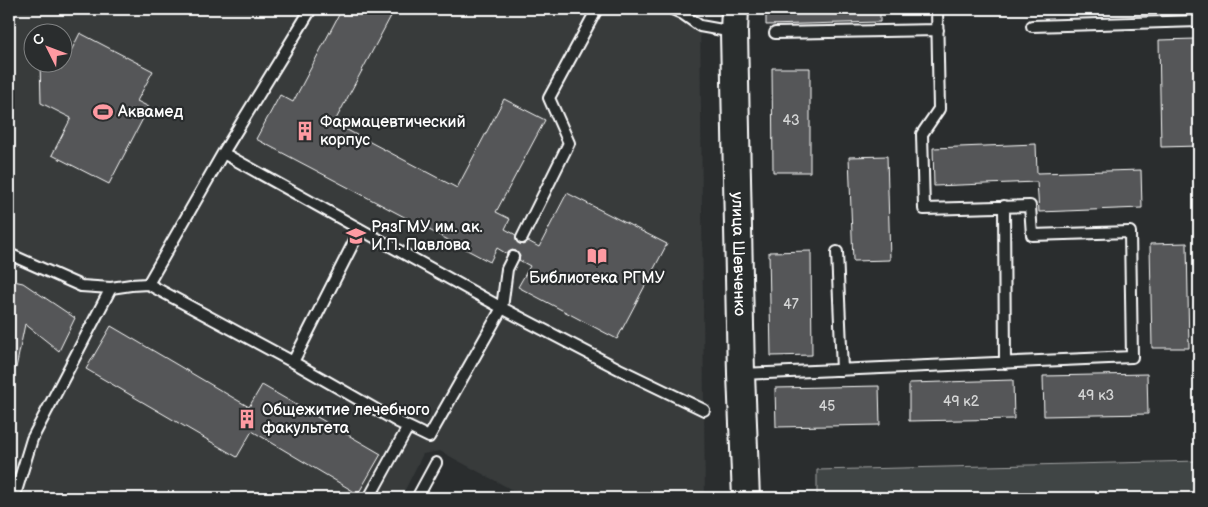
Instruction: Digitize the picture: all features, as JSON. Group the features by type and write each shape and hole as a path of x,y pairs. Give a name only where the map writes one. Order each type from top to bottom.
{"street":[{"name":"улица Шевченко","path":"734,20 741,374 746,498"}],"lane":[{"path":"148,284 223,153 311,9"},
{"path":"522,238 570,143 549,98 597,9"},
{"path":"672,9 700,26 734,20"},
{"path":"741,374 1132,357 1130,232 1032,235 1030,206 924,210 922,134 939,109 937,9"},
{"path":"1032,26 1199,21"},
{"path":"775,33 938,30"},
{"path":"223,153 502,308 619,369 704,410"},
{"path":"1004,206 1005,363"},
{"path":"293,362 360,230"},
{"path":"837,252 842,370"},
{"path":"9,254 82,286 111,288 131,284 148,284 429,437 502,308 507,269 513,257"},
{"path":"14,498 32,439 111,288"},
{"path":"369,498 408,427"},
{"path":"416,498 436,463"}],"shaded area":[{"name":"РязГМУ им. ак. И.П. Павлова","path":"9,9 700,9 705,498 527,498 440,451 423,454 401,498 9,498"},
{"path":"1199,461 1199,498 817,498 817,470"}],"building":[{"name":"Фармацевтический корпус","path":"342,9 378,9 391,16 334,123 457,188 504,99 545,120 496,212 510,219 505,229 516,235 517,242 523,245 528,241 539,247 567,193 667,244 617,339 518,287 530,266 519,260 520,256 516,251 512,250 507,254 497,248 490,262 256,139 280,95 293,102"},
{"path":"766,9 880,9 880,22 766,25"},
{"name":"Аквамед","path":"80,33 153,71 137,101 149,107 109,184 52,155 71,118 41,103 40,72 72,72 72,49"},
{"path":"1196,39 1199,146 1161,147 1159,40"},
{"path":"772,68 810,68 810,172 773,172"},
{"path":"1036,144 1037,173 1141,170 1142,208 1039,212 1037,182 934,186 933,148"},
{"path":"887,156 890,260 853,261 849,157"},
{"path":"1187,243 1189,348 1152,348 1150,244"},
{"path":"811,251 812,355 771,356 769,252"},
{"path":"9,280 23,283 75,318 59,351 25,324 16,368 9,367"},
{"name":"Общежитие лечебного факультета","path":"111,326 249,407 262,385 381,454 358,494 252,431 237,457 86,369"},
{"path":"1147,374 1148,414 1044,416 1043,376"},
{"path":"1013,380 1014,419 909,421 909,383"},
{"path":"879,386 880,425 776,427 775,388"}],"place":[{"name":"Аквамед","path":"103,112"},
{"name":"Фармацевтический корпус","path":"305,131"},
{"name":"РязГМУ им. ак. И.П. Павлова","path":"356,236"},
{"name":"Библиотека РГМУ","path":"597,256"},
{"name":"Общежитие лечебного факультета","path":"247,419"}]}
